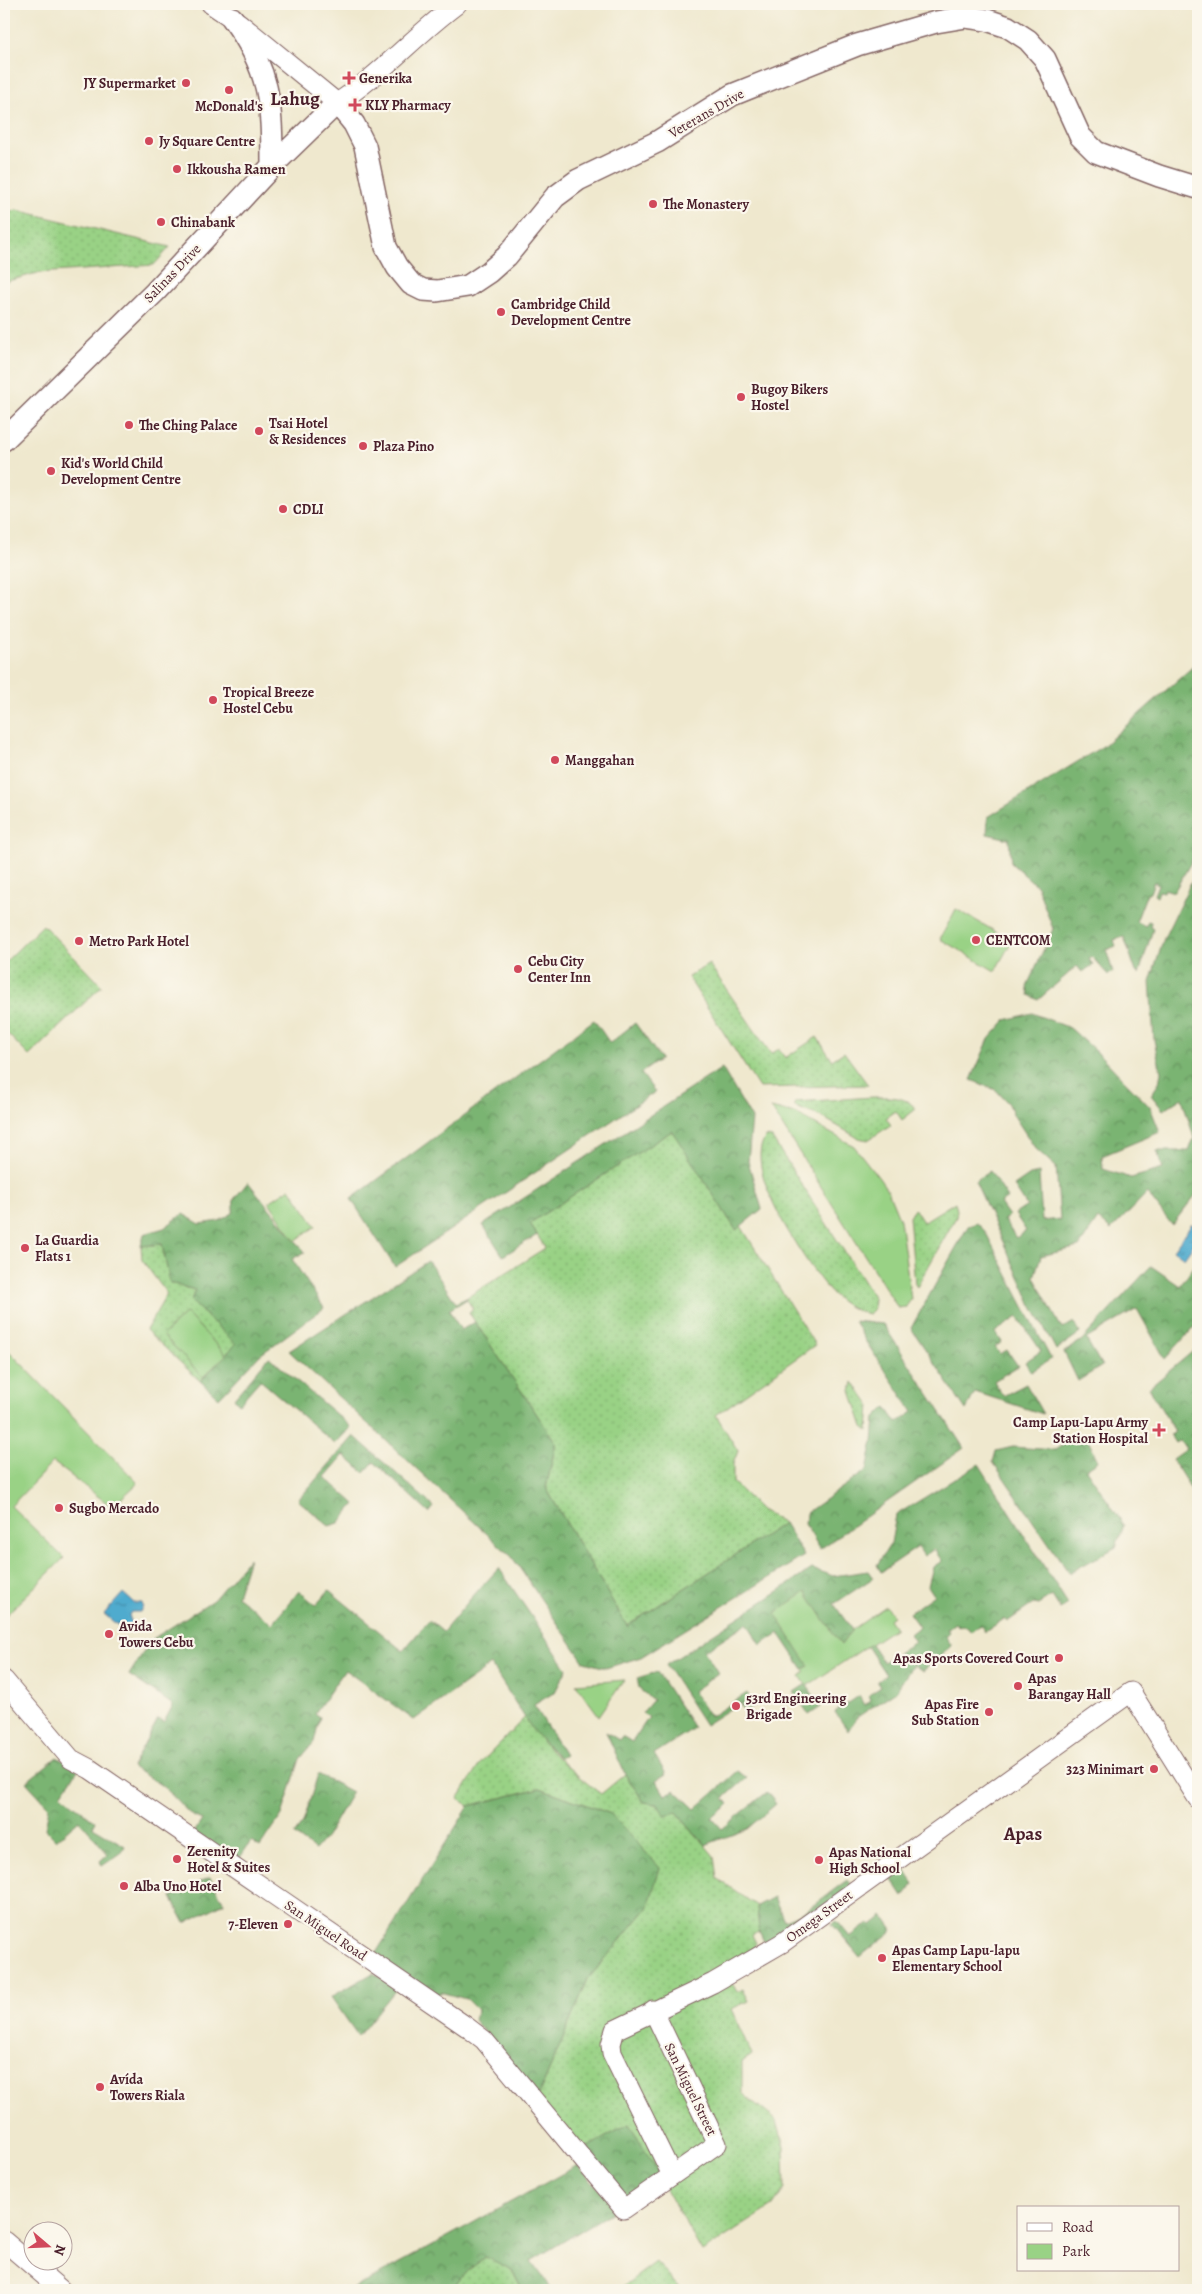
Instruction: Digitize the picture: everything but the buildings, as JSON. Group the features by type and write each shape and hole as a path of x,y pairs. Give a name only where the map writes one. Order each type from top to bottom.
{"main road":[{"name":"Veterans Drive","path":"338,103 354,124 365,146 386,247 396,267 411,284 424,290 437,291 468,286 489,272 507,256 555,197 578,180 658,142 732,95 857,45 936,22 966,17 987,20 1008,27 1028,40 1046,59 1080,136 1096,152 1198,188"},
{"path":"232,18 253,48 265,78 271,115 272,166"},
{"name":"Salinas Drive","path":"4,440 155,292 272,166 338,103"}],"street":[{"path":"211,4 232,18 338,103 360,88 435,20 456,4"},
{"name":"San Miguel Road","path":"4,1680 72,1759 106,1780 484,2040 624,2209"},
{"name":"Omega Street","path":"672,2175 612,2053 611,2044 615,2030 653,2010 713,1983 782,1943 1131,1692 1198,1799"},
{"name":"San Miguel Street","path":"624,2209 717,2144 653,2010"},
{"path":"4,2241 61,2290"}],"green space":[{"path":"17,210 170,247 154,265 38,273 4,282 4,213"},
{"path":"1198,662 1198,850 1174,892 1164,889 1163,892 1159,891 1157,897 1154,895 1158,884 1154,882 1150,893 1147,893 1136,922 1146,926 1148,921 1151,922 1150,927 1153,929 1139,974 1136,972 1124,937 1114,940 1116,946 1106,950 1113,972 1108,975 1092,957 1089,959 1093,965 1082,972 1077,966 1038,1000 1029,995 1027,986 1053,929 1037,886 1011,863 1009,839 987,834 988,817 1103,746"},
{"path":"1198,874 1198,1192 1172,1225 1147,1193 1111,1230 1098,1219 1079,1247 1041,1256 1034,1277 1062,1329 1074,1322 1080,1333 1056,1350 1031,1303 975,1181 990,1171 1008,1198 1000,1203 1009,1216 1004,1220 1016,1238 1026,1231 1015,1214 1027,1206 1014,1186 1030,1175 1039,1173 1042,1221 1060,1219 1056,1167 1035,1148 1014,1116 1009,1104 996,1090 971,1080 989,1039 1006,1020 1032,1013 1070,1028 1097,1052 1150,1107 1160,1132 1102,1156 1103,1169 1131,1178 1163,1169 1157,1151 1189,1151 1194,1138 1182,1098 1163,1110 1151,1095 1159,1083 1161,1072 1154,1040 1150,982 1164,938 1191,882"},
{"name":"CENTCOM","path":"956,909 1012,941 995,971 940,939"},
{"path":"43,925 102,986 29,1056 4,1030 4,963"},
{"path":"709,964 771,1054 779,1049 785,1058 817,1037 832,1060 844,1052 868,1085 759,1088 688,977"},
{"path":"594,1020 610,1043 635,1023 661,1059 641,1073 655,1092 395,1267 351,1199"},
{"path":"722,1068 752,1119 748,1161 762,1209 736,1230 672,1131 530,1223 537,1235 503,1256 483,1225"},
{"path":"873,1097 902,1099 912,1104 916,1109 902,1120 896,1111 886,1118 891,1125 868,1140 858,1138 822,1117 795,1107 795,1102"},
{"path":"771,1108 796,1114 854,1146 888,1191 900,1220 911,1299 906,1307 898,1308"},
{"path":"672,1130 736,1230 741,1226 815,1345 716,1415 738,1451 733,1464 733,1482 761,1510 784,1523 627,1626 546,1488 556,1443 475,1322 469,1312 473,1309 466,1298 545,1248 530,1223"},
{"path":"766,1137 772,1138 874,1298 873,1310 869,1314 851,1308 831,1292 817,1276 792,1237 768,1191 762,1170 760,1151"},
{"path":"248,1182 305,1252 292,1259 324,1308 260,1355 219,1398 200,1381 236,1344 191,1301 195,1290 170,1283 162,1244 141,1246 144,1234 164,1228 183,1214 200,1224 219,1221 233,1213 234,1199"},
{"path":"290,1188 316,1226 295,1241 269,1202"},
{"path":"955,1202 956,1217 917,1287 915,1284 909,1217 914,1208 923,1222"},
{"path":"977,1223 985,1231 1051,1359 1031,1372 1025,1362 1041,1351 1018,1317 995,1332 1002,1342 995,1347 1000,1354 1007,1350 1018,1366 994,1381 1003,1396 1026,1384 1043,1414 975,1392 966,1410 911,1328 968,1226"},
{"path":"162,1244 170,1283 195,1290 191,1301 237,1344 226,1355 186,1313 163,1335 203,1377 200,1381 146,1330 167,1294 142,1260 141,1246"},
{"path":"428,1261 456,1303 467,1299 449,1310 461,1330 475,1322 556,1443 546,1488 627,1626 784,1523 804,1556 641,1657 606,1668 584,1662 512,1557 289,1351"},
{"path":"1198,1261 1198,1323 1165,1359 1137,1309 1086,1339 1102,1366 1078,1381 1064,1352 1082,1340 1151,1266 1180,1286"},
{"path":"186,1313 226,1355 203,1377 163,1335"},
{"path":"854,1321 883,1324 964,1448 820,1549 805,1524 806,1513 867,1470 873,1441 875,1418 886,1407 897,1423 913,1412"},
{"path":"4,1346 138,1483 112,1507 53,1462 11,1506 64,1558 4,1617"},
{"path":"1198,1347 1198,1487 1192,1491 1172,1459 1186,1449 1180,1440 1175,1443 1170,1435 1175,1432 1149,1388"},
{"path":"269,1357 351,1427 335,1444 260,1380 239,1404 234,1398"},
{"path":"853,1382 870,1405 868,1431 863,1427 851,1391"},
{"path":"354,1436 434,1507 429,1513 374,1462 364,1473 344,1455 325,1477 355,1504 339,1523 329,1526 298,1500"},
{"path":"1086,1436 1098,1461 1086,1469 1124,1525 1116,1547 1069,1573 993,1462 996,1451 1013,1447 1055,1450 1074,1438"},
{"path":"979,1464 1068,1604 1060,1609 1052,1596 1038,1605 1033,1604 1007,1622 1004,1619 985,1632 980,1625 971,1632 967,1627 963,1625 959,1627 955,1623 947,1629 949,1632 945,1636 952,1646 923,1671 913,1665 896,1691 856,1718 848,1731 835,1712 859,1696 864,1705 871,1700 869,1695 881,1687 877,1681 886,1675 867,1646 871,1644 884,1663 915,1642 910,1634 919,1627 909,1613 934,1595 928,1586 933,1567 942,1561 934,1549 924,1556 918,1547 881,1572 877,1565 891,1543 896,1515"},
{"path":"249,1558 237,1596 272,1624 299,1591 316,1605 329,1590 403,1651 429,1620 443,1632 499,1568 567,1669 555,1692 534,1705 565,1755 560,1758 534,1732 491,1665 414,1720 345,1670 315,1713 320,1717 314,1742 300,1759 282,1815 260,1847 251,1841 237,1862 194,1833 202,1820 192,1816 164,1787 132,1767 158,1719 164,1722 173,1705 129,1675 151,1640 213,1600"},
{"path":"812,1569 833,1576 868,1571 873,1578 834,1604 852,1630 841,1645 806,1593 809,1666 803,1669 779,1633 761,1645 747,1623 704,1651 718,1673 693,1691 710,1717 747,1693 755,1706 745,1712 739,1703 705,1725 666,1665"},
{"path":"806,1592 841,1645 852,1630 886,1606 893,1616 889,1619 895,1628 807,1686 800,1676 805,1672 803,1669 809,1666 775,1613"},
{"path":"657,1672 694,1728 654,1754 666,1774 656,1780 665,1795 675,1790 695,1809 738,1771 747,1778 724,1798 729,1804 712,1818 722,1829 767,1792 776,1804 747,1829 705,1845 677,1812 665,1815 657,1804 644,1802 625,1774 606,1732 619,1740 622,1736 632,1742 649,1717 642,1713 653,1700 639,1689 637,1678"},
{"path":"624,1680 599,1716 576,1684"},
{"path":"806,1684 821,1707 809,1715 794,1692"},
{"path":"525,1717 559,1759 601,1794 625,1774 644,1802 657,1804 677,1812 714,1856 717,1878 757,1906 759,1931 752,1935 756,1943 748,1958 731,1967 732,1983 737,1992 743,1989 749,2001 731,2009 752,2055 742,2062 742,2093 777,2121 784,2146 785,2188 773,2206 702,2252 629,2124 579,2152 537,2099 588,1979 648,1907 611,1814 540,1788 469,1806 458,1799 480,1764"},
{"path":"57,1757 78,1770 61,1794 95,1821 93,1827 125,1846 121,1853 102,1866 100,1861 108,1854 79,1820 56,1840 45,1829 49,1807 26,1782"},
{"path":"318,1774 352,1792 326,1837 315,1850 294,1835 303,1823"},
{"path":"540,1788 611,1814 660,1868 648,1907 588,1979 537,2099 474,2020 477,2010 466,1999 440,1992 437,2002 374,1956 469,1806"},
{"path":"901,1864 914,1884 903,1897 888,1874"},
{"path":"210,1877 224,1903 185,1923 171,1897"},
{"path":"847,1880 853,1887 766,1946 759,1931 757,1906 774,1897 784,1920 804,1912"},
{"path":"883,1916 893,1930 860,1957 832,1924 837,1921 850,1937 869,1923 872,1925"},
{"path":"373,1973 398,1987 358,2036 331,1997"},
{"path":"629,2124 661,2177 631,2195 618,2195 579,2152"},
{"path":"578,2165 617,2209 531,2261 553,2290 523,2290 512,2270 486,2257 467,2271 451,2290 351,2290"},
{"path":"486,2256 512,2270 523,2290 451,2290 467,2270"},
{"path":"656,2262 681,2290 618,2290"}],"water":[{"path":"1192,1224 1198,1228 1198,1238 1184,1258 1173,1250"},
{"path":"123,1593 134,1603 142,1603 143,1606 140,1612 131,1612 129,1615 132,1624 126,1632 104,1614"}],"place":[{"name":"Generika","path":"349,78"},
{"name":"JY Supermarket","path":"186,83"},
{"name":"McDonald's","path":"229,90"},
{"name":"KLY Pharmacy","path":"355,105"},
{"name":"Jy Square Centre","path":"149,141"},
{"name":"Ikkousha Ramen","path":"177,169"},
{"name":"The Monastery","path":"653,204"},
{"name":"Chinabank","path":"161,222"},
{"name":"Cambridge Child Development Centre","path":"501,312"},
{"name":"Bugoy Bikers Hostel","path":"741,397"},
{"name":"The Ching Palace","path":"129,425"},
{"name":"Tsai Hotel & Residences","path":"259,431"},
{"name":"Plaza Pino","path":"363,446"},
{"name":"Kid's World Child Development Centre","path":"51,471"},
{"name":"CDLI","path":"283,509"},
{"name":"Tropical Breeze Hostel Cebu","path":"213,700"},
{"name":"Manggahan","path":"555,760"},
{"name":"CENTCOM","path":"976,940"},
{"name":"Metro Park Hotel","path":"79,941"},
{"name":"Cebu City Center Inn","path":"518,969"},
{"name":"La Guardia Flats 1","path":"25,1248"},
{"name":"Camp Lapu-Lapu Army Station Hospital","path":"1159,1430"},
{"name":"Sugbo Mercado","path":"59,1508"},
{"name":"Avida Towers Cebu","path":"109,1634"},
{"name":"Apas Sports Covered Court","path":"1059,1658"},
{"name":"Apas Barangay Hall","path":"1018,1686"},
{"name":"53rd Engineering Brigade","path":"736,1706"},
{"name":"Apas Fire Sub Station","path":"989,1712"},
{"name":"323 Minimart","path":"1154,1769"},
{"name":"Zerenity Hotel & Suites","path":"177,1859"},
{"name":"Apas National High School","path":"819,1860"},
{"name":"Alba Uno Hotel","path":"124,1886"},
{"name":"7-Eleven","path":"288,1924"},
{"name":"Apas Camp Lapu-lapu Elementary School","path":"882,1958"},
{"name":"Avída Towers Riala","path":"100,2087"}],"district":[{"name":"Lahug","path":"295,98"},
{"name":"Apas","path":"1023,1833"}]}
